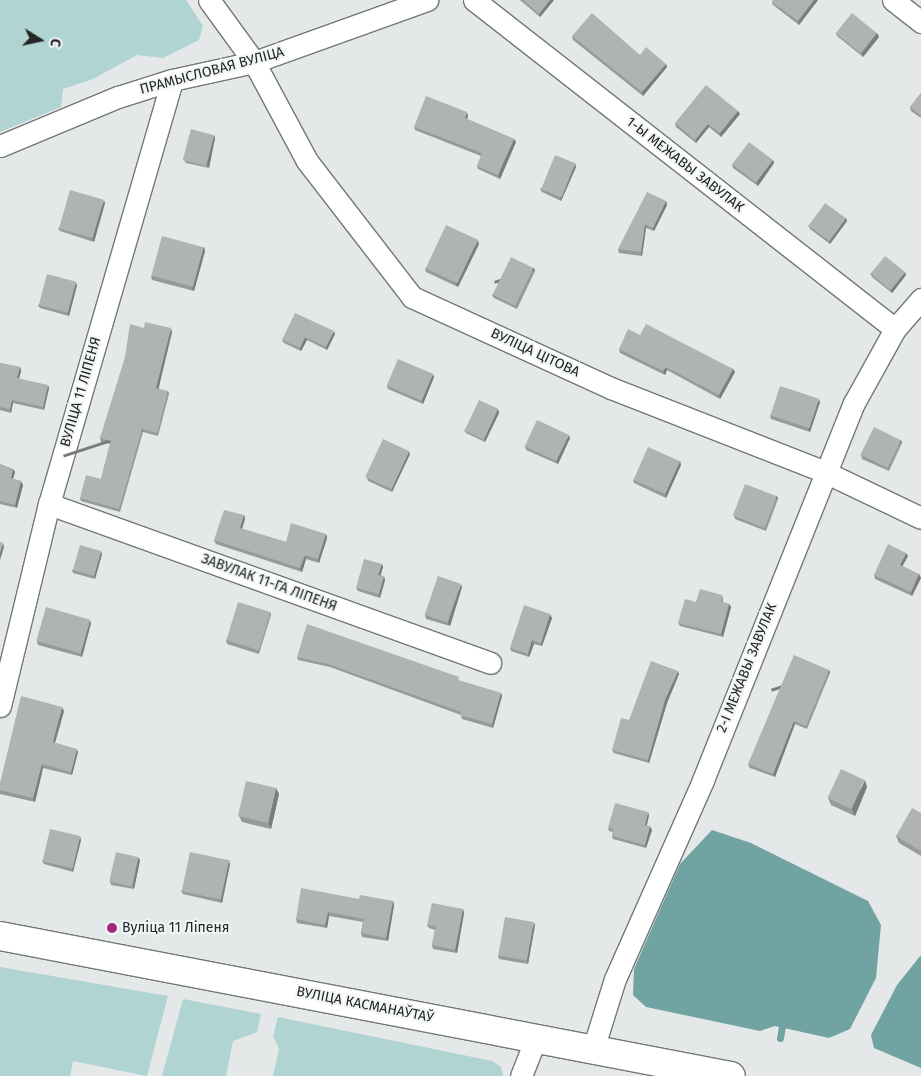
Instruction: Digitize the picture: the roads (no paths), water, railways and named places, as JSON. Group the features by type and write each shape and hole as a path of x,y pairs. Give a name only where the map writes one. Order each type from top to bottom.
{"main road":[{"name":"ВУЛІЦА КАСМАНАЎТАЎ","path":"0,936 731,1076"}],"street":[{"name":"ВУЛІЦА ЦІТОВА","path":"209,0 254,62 307,161 412,297 611,388 825,472 921,518"},
{"name":"ПРАМЫСЛОВАЯ ВУЛІЦА","path":"0,146 118,97 172,80 254,62 426,0"},
{"name":"1-Ы МЕЖАВЫ ЗАВУЛАК","path":"474,0 896,329"},
{"path":"893,0 921,22"},
{"name":"ВУЛІЦА 11 ЛІПЕНЯ","path":"0,706 48,504 172,80"},
{"name":"2-І МЕЖАВЫ ЗАВУЛАК","path":"593,1049 616,979 703,780 854,403 896,329 921,298"},
{"name":"ЗАВУЛАК 11-ГА ЛІПЕНЯ","path":"48,504 490,663"},
{"path":"521,1076 536,1038"}],"waterway":[{"path":"780,1038 782,1027"}],"place":[{"name":"Вуліца 11 Ліпеня","path":"112,928"}]}
